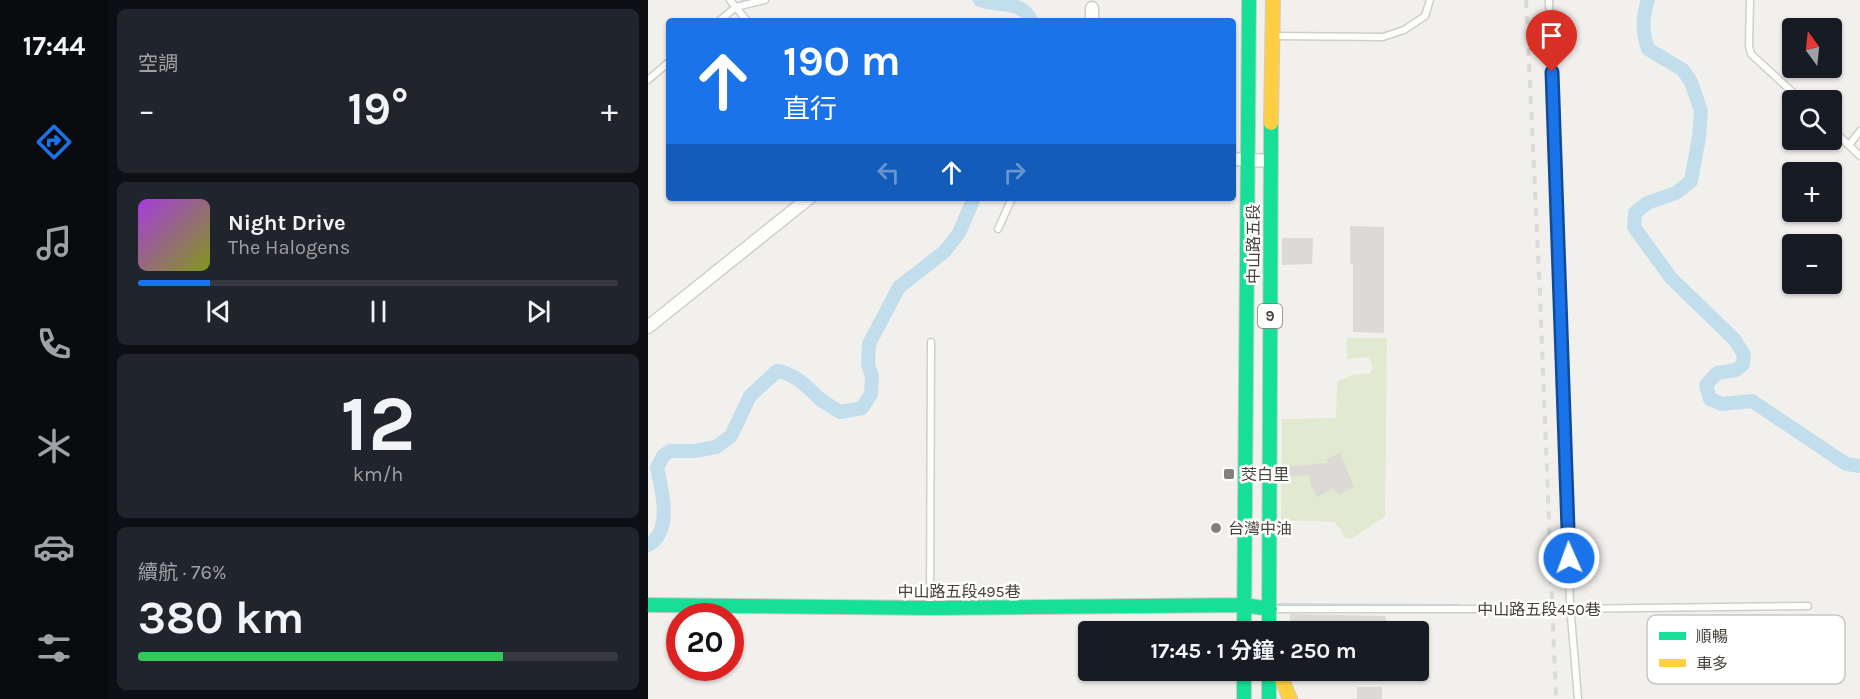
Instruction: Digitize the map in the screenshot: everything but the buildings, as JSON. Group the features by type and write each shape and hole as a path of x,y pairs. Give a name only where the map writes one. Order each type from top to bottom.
{"main road":[{"name":"中山路五段","path":"1244,621 1249,0"},
{"name":"中山路五段","path":"1269,621 1270,161 1273,0"},
{"name":"中山路五段495巷","path":"648,605 930,608 1244,606 1270,609"},
{"path":"1244,681 1244,699"},
{"path":"1269,681 1269,699"},
{"path":"1283,681 1290,699"}],"street":[{"path":"1092,8 1092,18"},
{"path":"1236,159 1270,161"},
{"path":"648,327 805,201"}],"lane":[{"path":"730,0 745,18"},
{"path":"723,18 736,7 765,0"},
{"path":"1273,36 1383,37 1404,30 1425,16 1430,0"},
{"path":"1550,0 1571,609 1578,699"},
{"path":"1750,0 1749,46 1751,54 1790,90"},
{"path":"648,80 666,65"},
{"path":"1849,145 1860,131"},
{"path":"1842,138 1860,156"},
{"path":"998,229 1011,201"},
{"path":"930,608 931,342"},
{"name":"中山路五段450巷","path":"1270,609 1808,606"}],"green space":[{"path":"1346,338 1387,338 1385,516 1351,539 1345,538 1341,529 1334,522 1281,520 1282,419 1336,418 1337,381 1351,375 1370,373 1373,368 1369,357 1347,359"}],"waterway":[{"path":"742,2 750,0"},
{"path":"980,0 1017,7 1028,14 1030,18"},
{"path":"1648,0 1644,24 1648,49 1683,70 1691,82 1701,111 1691,181 1676,193 1647,203 1635,213 1634,227 1671,278 1735,340 1744,355 1743,364 1736,370 1717,373 1706,385 1710,399 1722,404 1752,401 1846,464 1860,466"},
{"path":"648,545 656,539 663,521 663,499 657,468 663,456 670,451 694,451 716,447 731,436 750,396 777,371 795,378 822,401 840,412 862,408 871,394 869,344 899,287 944,252 959,233 973,201"},
{"path":"1277,605 1459,606"}],"railway":[{"path":"1526,0 1556,699"}],"traffic: fast":[{"path":"1244,621 1249,0"},
{"path":"1269,621 1271,123"},
{"path":"648,605 930,608 1244,605 1270,609"},
{"path":"1244,681 1244,699"},
{"path":"1269,681 1269,699"}],"traffic: slow":[{"path":"1271,123 1273,0"},
{"path":"1283,681 1290,699"}],"place":[{"name":"茭白里","path":"1229,474"},
{"name":"台灣中油","path":"1216,528"}],"route":[{"path":"1552,72 1558,191 1569,558"}]}
